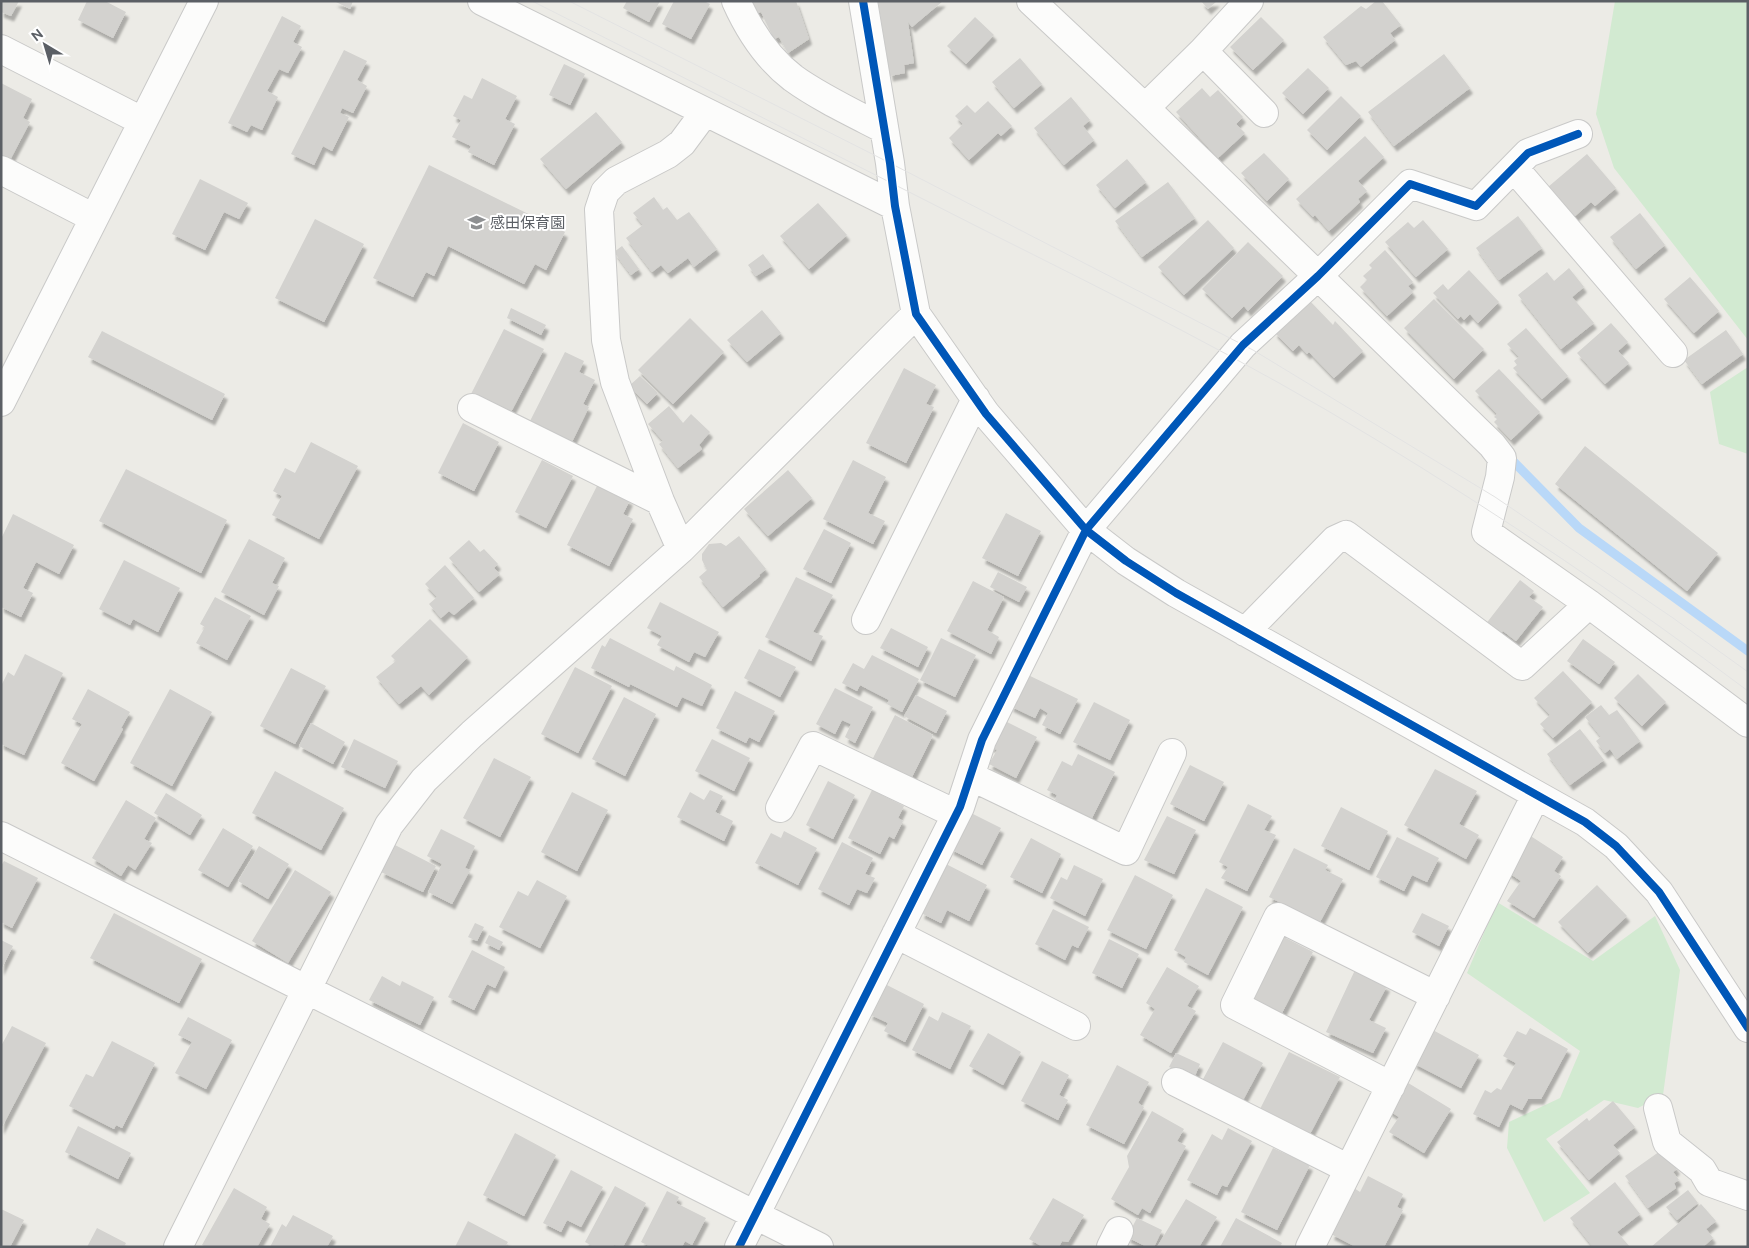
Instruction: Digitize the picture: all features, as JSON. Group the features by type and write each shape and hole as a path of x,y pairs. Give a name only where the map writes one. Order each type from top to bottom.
{"street":[{"path":"1,402 11,359 94,218 204,1"},
{"path":"482,1 895,206"},
{"path":"736,1 747,25 769,54 793,77 884,129"},
{"path":"863,1 895,206 916,314 986,414 1086,530 1126,560 1176,593 1585,822 1616,846 1659,892 1748,1028"},
{"path":"1031,1 1145,108 1492,445 1502,458 1500,476 1486,532 1588,604 1748,723"},
{"path":"1145,108 1203,51 1249,1"},
{"path":"1,49 142,121"},
{"path":"1203,51 1264,112"},
{"path":"681,549 660,501 614,382 606,340 599,210 605,192 616,181 668,154 682,143 705,112"},
{"path":"739,1247 956,814 982,740 1086,530 1243,345 1318,276 1410,184 1476,206 1528,153 1578,134"},
{"path":"1514,168 1673,354"},
{"path":"1,170 94,218"},
{"path":"178,1247 390,825 424,780 472,734 681,549 916,314"},
{"path":"866,620 976,399"},
{"path":"472,408 660,501"},
{"path":"1245,632 1335,540 1346,535 1522,666 1588,604"},
{"path":"780,808 813,746 956,814"},
{"path":"970,776 1126,851 1172,753"},
{"path":"1315,1245 1349,1169 1536,795"},
{"path":"2,838 308,989 819,1247"},
{"path":"1391,1086 1235,1005 1278,917 1436,996"},
{"path":"896,934 1076,1026"},
{"path":"1176,1082 1349,1169"},
{"path":"1658,1108 1667,1142 1702,1170 1709,1182 1748,1196"}],"green space":[{"path":"1615,1 1744,1 1748,3 1748,340 1614,168 1596,114"},
{"path":"1748,367 1748,454 1719,444 1710,392"},
{"path":"1497,902 1593,961 1655,916 1680,970 1663,1095 1638,1108 1604,1100 1546,1139 1590,1193 1544,1222 1507,1148 1509,1122 1560,1098 1580,1051 1467,973"}],"building":[{"path":"1,1 19,1 11,16 1,12"},
{"path":"87,1 105,1 126,12 113,38 78,20"},
{"path":"334,1 353,1 350,9"},
{"path":"627,1 660,1 649,22 623,8"},
{"path":"674,1 704,1 710,4 691,39 662,24"},
{"path":"748,1 796,1 809,39 788,53 779,37 774,39 761,12 749,17"},
{"path":"878,1 943,1 912,27 908,22 914,63 904,65 905,73 890,76"},
{"path":"1201,1 1217,1 1208,9"},
{"path":"1376,1 1382,1 1401,25 1390,33 1395,40 1361,67 1356,61 1346,65 1323,37 1361,6 1366,9"},
{"path":"282,16 301,26 293,42 302,47 288,73 279,69 267,91 278,97 262,130 251,125 247,132 228,123"},
{"path":"975,17 994,35 966,64 947,46"},
{"path":"1261,17 1284,40 1253,70 1230,47"},
{"path":"344,50 367,61 357,80 367,86 353,113 342,108 340,113 349,117 332,151 323,146 314,165 291,154"},
{"path":"1444,54 1470,88 1394,146 1368,112"},
{"path":"1020,58 1042,84 1014,108 992,82"},
{"path":"564,64 585,74 570,105 549,95"},
{"path":"1308,68 1329,88 1303,114 1282,93"},
{"path":"482,78 517,96 505,119 515,124 494,165 468,152 471,146 452,137 461,120 453,116 464,95 472,99"},
{"path":"1,83 32,99 23,118 30,122 9,162 1,158"},
{"path":"1202,88 1210,97 1218,90 1243,117 1236,124 1245,133 1218,158 1176,112"},
{"path":"1341,96 1361,116 1327,150 1307,130"},
{"path":"1071,97 1090,120 1083,126 1094,140 1064,165 1034,128"},
{"path":"988,101 1012,126 1001,136 998,133 969,160 949,138 963,124 955,116 967,105 975,113"},
{"path":"596,112 622,142 566,189 540,159"},
{"path":"1365,136 1384,157 1358,181 1367,191 1358,199 1360,202 1329,231 1315,215 1313,217 1296,199"},
{"path":"1264,153 1289,179 1267,201 1241,173"},
{"path":"1587,154 1616,188 1595,206 1591,202 1574,217 1548,187"},
{"path":"1127,159 1146,182 1115,208 1096,185"},
{"path":"429,165 565,232 546,270 535,264 524,284 448,246 434,276 426,272 413,297 373,278"},
{"path":"200,179 248,203 239,219 224,212 205,250 172,234"},
{"path":"1168,182 1195,218 1142,257 1115,221"},
{"path":"654,197 663,210 667,207 677,220 689,212 717,249 694,267 688,258 668,273 661,265 652,272 626,238 643,225 633,213"},
{"path":"818,203 847,235 809,269 780,236"},
{"path":"1640,213 1665,245 1636,269 1610,237"},
{"path":"1518,216 1542,248 1499,280 1476,248"},
{"path":"315,219 364,244 324,322 275,298"},
{"path":"1208,220 1234,248 1184,295 1158,267"},
{"path":"1423,220 1448,249 1416,277 1385,242 1408,222 1414,228"},
{"path":"1248,242 1283,276 1248,311 1244,306 1232,318 1202,289"},
{"path":"622,246 639,269 631,275 614,252"},
{"path":"1385,250 1413,282 1408,286 1413,292 1387,316 1360,287 1367,280 1363,276 1372,268 1369,265"},
{"path":"763,254 772,266 756,276 748,265"},
{"path":"1569,268 1584,287 1572,297 1594,323 1561,349 1518,295 1547,272 1554,281"},
{"path":"1469,270 1499,302 1478,323 1470,314 1464,320 1461,316 1458,319 1433,293 1443,284 1448,290"},
{"path":"1690,277 1719,311 1694,333 1664,299"},
{"path":"1308,299 1333,325 1335,321 1363,351 1334,378 1309,352 1307,354 1299,345 1293,351 1274,332"},
{"path":"1434,299 1484,349 1454,379 1404,328"},
{"path":"511,308 546,325 541,335 507,318"},
{"path":"762,310 781,333 747,362 727,340"},
{"path":"690,318 724,352 673,404 638,370"},
{"path":"1611,323 1628,342 1618,351 1629,363 1605,384 1577,353"},
{"path":"1526,328 1568,376 1542,399 1513,368 1517,365 1514,361 1519,357 1507,344"},
{"path":"504,329 544,349 510,414 471,394"},
{"path":"1726,330 1743,354 1702,384 1684,360"},
{"path":"102,331 225,394 212,420 88,357"},
{"path":"565,352 584,361 579,372 595,380 583,404 589,407 571,444 529,423"},
{"path":"904,368 936,385 926,404 934,407 906,463 866,443"},
{"path":"1499,369 1540,412 1511,440 1494,422 1497,419 1494,417 1497,414 1475,391"},
{"path":"640,376 658,393 647,404 629,386"},
{"path":"669,406 683,423 691,414 710,432 699,445 702,449 678,468 659,444 663,441 648,424"},
{"path":"463,423 499,442 474,491 438,473"},
{"path":"311,442 358,466 319,539 272,515 282,496 273,491 285,468 295,473"},
{"path":"1585,446 1718,553 1687,591 1555,484"},
{"path":"542,460 573,476 546,528 515,512"},
{"path":"853,460 886,477 868,513 885,521 873,544 823,519"},
{"path":"126,469 227,520 201,573 99,521"},
{"path":"788,470 812,498 768,536 744,509"},
{"path":"598,484 630,500 623,514 633,519 609,566 567,545"},
{"path":"1006,513 1041,531 1018,576 982,558"},
{"path":"13,514 74,545 59,574 36,562 23,588 33,593 21,617 1,607 1,539"},
{"path":"824,529 851,543 831,583 803,569"},
{"path":"739,536 766,569 723,607 699,577 707,570 702,560 702,554 709,544 721,543 726,546"},
{"path":"249,539 285,558 272,583 279,586 264,615 221,592"},
{"path":"469,540 480,552 484,549 498,564 494,568 500,574 479,592 449,558"},
{"path":"124,560 180,588 158,632 133,619 130,625 99,609"},
{"path":"445,565 474,598 454,615 449,611 441,618 429,604 437,597 425,584"},
{"path":"998,572 1027,587 1019,602 990,587"},
{"path":"796,577 833,595 813,632 823,636 811,661 765,637"},
{"path":"1520,580 1534,591 1529,597 1543,607 1516,641 1503,631 1499,636 1485,625"},
{"path":"973,581 1004,597 987,630 999,637 991,654 947,631"},
{"path":"215,597 251,616 227,660 196,643 205,627 200,624"},
{"path":"660,602 719,632 705,657 694,652 689,662 657,645 662,636 647,628"},
{"path":"430,619 468,657 429,695 421,686 399,704 376,677 396,661 391,656"},
{"path":"891,628 928,647 918,667 880,648"},
{"path":"610,638 674,671 676,666 712,685 702,706 682,697 677,707 630,684 629,687 591,668 602,645 605,647"},
{"path":"941,638 976,655 955,697 920,680"},
{"path":"1583,639 1615,662 1599,684 1567,661"},
{"path":"759,649 796,667 780,697 744,678"},
{"path":"25,654 63,673 24,755 1,744 1,686 8,672 14,676"},
{"path":"872,655 919,679 902,712 887,704 889,700 860,685 857,691 842,683 853,663 864,669"},
{"path":"575,667 612,686 578,753 541,734"},
{"path":"291,668 326,686 295,744 260,726"},
{"path":"1563,671 1592,702 1553,738 1540,724 1550,715 1534,698"},
{"path":"1026,674 1078,699 1060,734 1042,725 1048,713 1040,708 1035,718 1010,706"},
{"path":"1638,674 1666,702 1642,726 1614,698"},
{"path":"835,688 873,707 855,743 845,737 851,724 842,720 835,734 816,724"},
{"path":"88,689 130,712 121,728 123,729 94,781 61,763 82,724 72,719"},
{"path":"170,689 212,712 172,786 130,763"},
{"path":"735,691 775,711 759,742 749,737 746,743 716,728"},
{"path":"916,695 947,711 936,733 904,716"},
{"path":"624,697 656,714 625,776 592,759"},
{"path":"1094,702 1130,720 1110,760 1073,742"},
{"path":"1601,705 1609,715 1617,710 1640,741 1617,759 1610,749 1605,753 1596,741 1601,737 1585,717"},
{"path":"895,715 933,735 911,779 872,760"},
{"path":"1003,720 1037,737 1016,778 989,764 997,750 990,746"},
{"path":"311,723 345,742 333,764 299,746"},
{"path":"1580,729 1604,760 1570,785 1547,754"},
{"path":"354,739 398,761 385,788 341,767"},
{"path":"712,739 750,758 734,791 695,771"},
{"path":"1078,754 1115,772 1092,818 1055,800 1057,795 1047,790 1062,761 1072,766"},
{"path":"494,758 531,777 500,837 463,818"},
{"path":"1190,765 1224,782 1204,821 1170,804"},
{"path":"1435,769 1477,791 1459,824 1479,835 1466,859 1404,825"},
{"path":"275,771 344,808 321,850 252,813"},
{"path":"828,781 855,795 833,839 806,825"},
{"path":"710,790 723,796 715,812 733,821 724,841 677,817 690,792 704,800"},
{"path":"872,790 904,806 898,818 903,821 894,839 889,836 880,854 848,838"},
{"path":"572,792 608,810 577,871 541,852"},
{"path":"166,793 202,815 190,835 154,813"},
{"path":"126,800 156,818 144,839 152,843 135,870 128,865 121,876 92,858"},
{"path":"1248,804 1272,816 1264,830 1276,835 1247,891 1221,878 1228,867 1219,862"},
{"path":"1341,807 1388,831 1369,870 1321,846"},
{"path":"969,812 1001,828 982,865 950,849"},
{"path":"1167,816 1196,830 1174,874 1144,860"},
{"path":"223,828 253,846 228,887 198,870"},
{"path":"441,829 475,846 465,868 470,870 452,904 428,892 442,864 427,856"},
{"path":"784,831 817,848 798,885 755,863 771,833 781,838"},
{"path":"1526,833 1563,857 1554,871 1561,876 1534,918 1507,901 1521,881 1503,869"},
{"path":"1397,837 1439,858 1427,882 1412,875 1404,891 1376,877"},
{"path":"1031,838 1061,854 1042,893 1010,877"},
{"path":"842,842 873,858 865,874 875,878 867,893 857,889 849,905 818,889"},
{"path":"395,845 436,866 423,892 381,872"},
{"path":"259,846 289,864 268,899 238,881"},
{"path":"1294,848 1328,865 1325,870 1343,879 1320,922 1269,897"},
{"path":"4,861 38,878 12,928 1,922 1,866"},
{"path":"946,864 987,885 969,921 947,910 941,923 921,913"},
{"path":"1074,865 1103,879 1085,916 1050,898 1061,877 1067,880"},
{"path":"295,870 331,892 288,963 252,941"},
{"path":"1135,875 1173,895 1146,949 1107,930"},
{"path":"537,880 567,896 540,948 499,927 518,891 528,896"},
{"path":"1597,885 1627,916 1588,953 1558,922"},
{"path":"1206,888 1243,907 1208,975 1184,962 1186,957 1174,950"},
{"path":"1053,909 1089,927 1078,948 1072,945 1065,960 1035,944"},
{"path":"114,913 202,959 179,1003 90,958"},
{"path":"1422,913 1449,926 1439,946 1412,932"},
{"path":"475,923 484,927 477,941 468,937"},
{"path":"489,935 503,942 499,950 485,943"},
{"path":"1284,937 1313,952 1279,1019 1250,1004"},
{"path":"1109,939 1139,954 1122,988 1092,973"},
{"path":"1,940 13,946 1,970"},
{"path":"472,950 505,967 495,988 487,984 474,1010 448,997"},
{"path":"1167,967 1199,986 1187,1006 1196,1011 1171,1053 1140,1035 1155,1009 1146,1003"},
{"path":"1355,970 1387,986 1369,1020 1386,1028 1373,1053 1326,1032"},
{"path":"382,976 400,986 402,981 434,997 420,1025 369,1000"},
{"path":"885,984 924,1004 905,1042 884,1031 888,1023 869,1014"},
{"path":"942,1012 971,1026 950,1069 912,1050 929,1016 938,1021"},
{"path":"188,1017 232,1040 206,1089 175,1073 192,1042 178,1035"},
{"path":"12,1026 46,1043 1,1129 1,1046"},
{"path":"1530,1028 1568,1049 1541,1099 1528,1099 1522,1110 1510,1104 1499,1127 1473,1114 1485,1090 1491,1093 1497,1088 1501,1090 1516,1063 1503,1056 1517,1031 1526,1035"},
{"path":"1431,1029 1479,1055 1461,1088 1413,1063"},
{"path":"988,1033 1021,1052 1003,1085 969,1066"},
{"path":"112,1041 155,1063 122,1128 116,1125 114,1129 69,1106 86,1074 93,1077"},
{"path":"1223,1042 1263,1063 1242,1102 1202,1081"},
{"path":"1289,1052 1340,1077 1310,1134 1260,1109"},
{"path":"1176,1053 1200,1064 1194,1078 1169,1067"},
{"path":"1042,1061 1069,1075 1059,1095 1068,1100 1058,1120 1021,1101"},
{"path":"1117,1065 1149,1082 1138,1103 1144,1107 1124,1144 1086,1125"},
{"path":"1400,1078 1451,1109 1424,1153 1389,1132 1399,1117 1383,1107"},
{"path":"1613,1101 1635,1127 1613,1145 1620,1153 1589,1180 1557,1142 1587,1118 1589,1121"},
{"path":"1152,1111 1184,1129 1177,1141 1186,1146 1150,1213 1142,1208 1138,1215 1111,1199 1129,1167 1127,1156"},
{"path":"78,1126 131,1153 118,1179 65,1152"},
{"path":"1228,1128 1252,1141 1227,1187 1222,1185 1217,1195 1187,1180 1212,1134 1222,1140"},
{"path":"515,1133 556,1155 524,1216 483,1195"},
{"path":"1273,1148 1310,1165 1277,1230 1241,1212"},
{"path":"1663,1149 1677,1169 1673,1172 1679,1180 1674,1183 1676,1188 1648,1208 1625,1176"},
{"path":"571,1170 603,1187 581,1227 567,1220 561,1232 543,1223"},
{"path":"1368,1176 1403,1194 1397,1207 1403,1210 1384,1247 1356,1247 1331,1234 1354,1188 1360,1192"},
{"path":"1615,1182 1640,1214 1617,1232 1630,1247 1593,1247 1570,1218"},
{"path":"615,1186 646,1203 623,1247 614,1245 613,1247 594,1247 585,1242"},
{"path":"234,1188 267,1207 261,1219 270,1224 257,1247 206,1247 202,1245"},
{"path":"1688,1190 1698,1203 1677,1220 1666,1207"},
{"path":"667,1191 679,1197 676,1203 706,1218 692,1245 685,1241 682,1247 651,1247 641,1242"},
{"path":"1053,1198 1084,1215 1068,1242 1062,1241 1059,1247 1043,1247 1029,1239"},
{"path":"1186,1199 1217,1217 1199,1247 1157,1247"},
{"path":"1701,1204 1716,1221 1706,1229 1713,1238 1705,1247 1651,1247"},
{"path":"1,1209 24,1220 10,1247 1,1247"},
{"path":"293,1215 333,1236 327,1247 270,1247 282,1224 286,1227"},
{"path":"1137,1218 1162,1230 1154,1247 1147,1247 1127,1237"},
{"path":"1236,1218 1282,1243 1280,1247 1220,1247"},
{"path":"468,1221 508,1242 505,1247 455,1247"},
{"path":"97,1228 126,1243 124,1247 87,1247"}],"waterway":[{"path":"1508,456 1579,528 1748,651"}],"tram line":[{"path":"532,1 1132,305 1279,383 1375,439 1518,529 1611,592 1748,691"},
{"path":"569,1 890,163 1253,350 1495,497 1673,618 1748,672"}],"cycle path":[{"path":"863,1 890,163 895,206 916,314 986,414 1086,530 1126,561 1176,593 1585,822 1616,846 1659,892 1748,1028"},
{"path":"739,1247 960,807 982,740 1086,530 1243,345 1318,276 1410,184 1476,206 1528,153 1578,134"}],"place":[{"name":"感田保育園","path":"476,223"}]}
